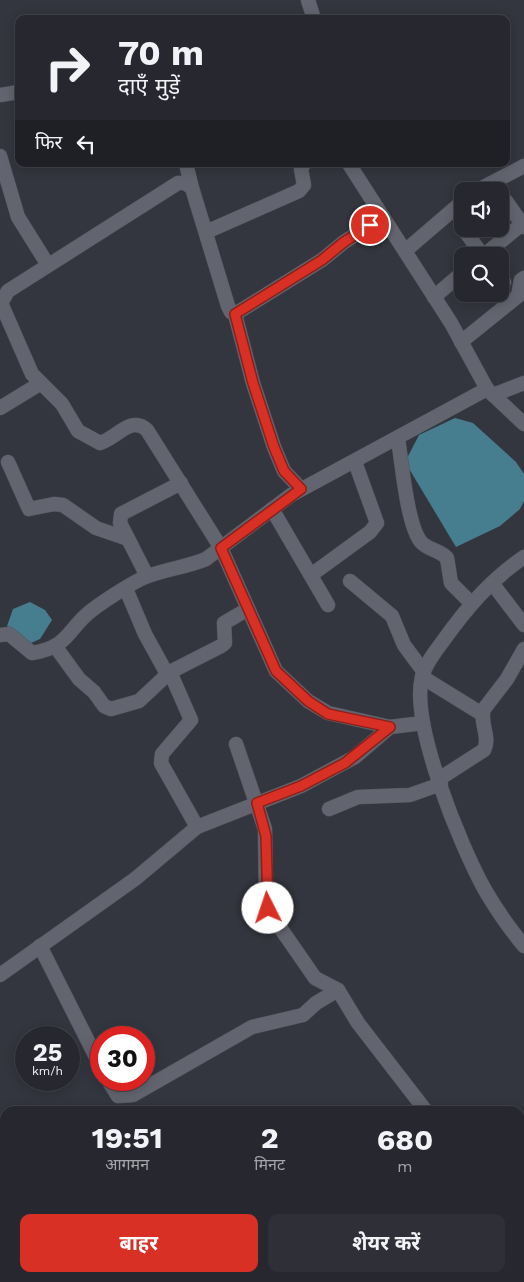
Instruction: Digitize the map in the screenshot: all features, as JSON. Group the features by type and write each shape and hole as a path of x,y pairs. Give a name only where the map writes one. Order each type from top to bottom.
{"street":[{"path":"308,0 313,15"},
{"path":"0,95 15,93"},
{"path":"0,156 18,217 48,265"},
{"path":"493,182 524,166"},
{"path":"187,167 228,306 231,312 235,314 253,383 274,447 284,471 301,489"},
{"path":"206,232 299,191 304,185 301,170 302,167"},
{"path":"351,167 434,297 490,392 524,424"},
{"path":"192,188 185,183 178,183 8,292 1,302 32,374 62,404 78,431 95,441 100,443 106,441 131,424 142,425 162,450 221,548 276,671 308,701 328,714 342,718 390,727 423,723"},
{"path":"495,247 523,226 509,205"},
{"path":"405,251 454,209"},
{"path":"235,314 322,260 344,242 383,217"},
{"path":"461,342 518,296 521,280 524,278"},
{"path":"434,297 454,280"},
{"path":"0,408 41,383"},
{"path":"4,634 26,650 32,652 55,646 70,636 93,609 147,576 191,566 221,548 301,489 490,392 524,383"},
{"path":"398,439 415,531 425,546 438,550 448,558 451,583 470,603"},
{"path":"8,462 29,510 54,504 63,505 96,528 128,539"},
{"path":"311,574 370,532 377,523 354,462"},
{"path":"147,576 120,523 121,514 181,483"},
{"path":"272,509 328,605"},
{"path":"523,943 485,890 465,848 440,781 423,723 423,675 430,660 470,603 524,557"},
{"path":"350,581 392,616 404,645 423,675 482,714"},
{"path":"492,583 524,625"},
{"path":"126,589 145,634 169,673 191,720 162,754 161,763 197,827"},
{"path":"55,646 79,680 94,692 107,708 139,701 169,673 221,646 225,643 224,624 248,610"},
{"path":"329,809 358,796 410,795 440,781 484,750 487,741 482,714 524,649"},
{"path":"0,975 135,879 197,827 301,786 345,763 390,727"},
{"path":"236,744 257,803 266,836 267,903 293,948 315,978 338,990 358,1024 422,1106"},
{"path":"40,946 90,1045"},
{"path":"155,1082 252,1027 303,1015 316,1003 338,990"},
{"path":"115,1091 118,1096 133,1094 138,1091"}],"water":[{"path":"455,418 473,423 516,462 524,474 524,501 520,509 500,526 456,547 405,462 419,435"},
{"path":"30,602 45,610 52,620 40,639 31,643 7,626 13,609"}],"route":[{"path":"268,908 266,899 266,836 257,803 301,786 345,763 355,757 373,739 390,727 328,714 308,701 276,671 221,548 301,489 284,471 274,447 253,383 235,314 322,260 344,242 370,225"}]}
